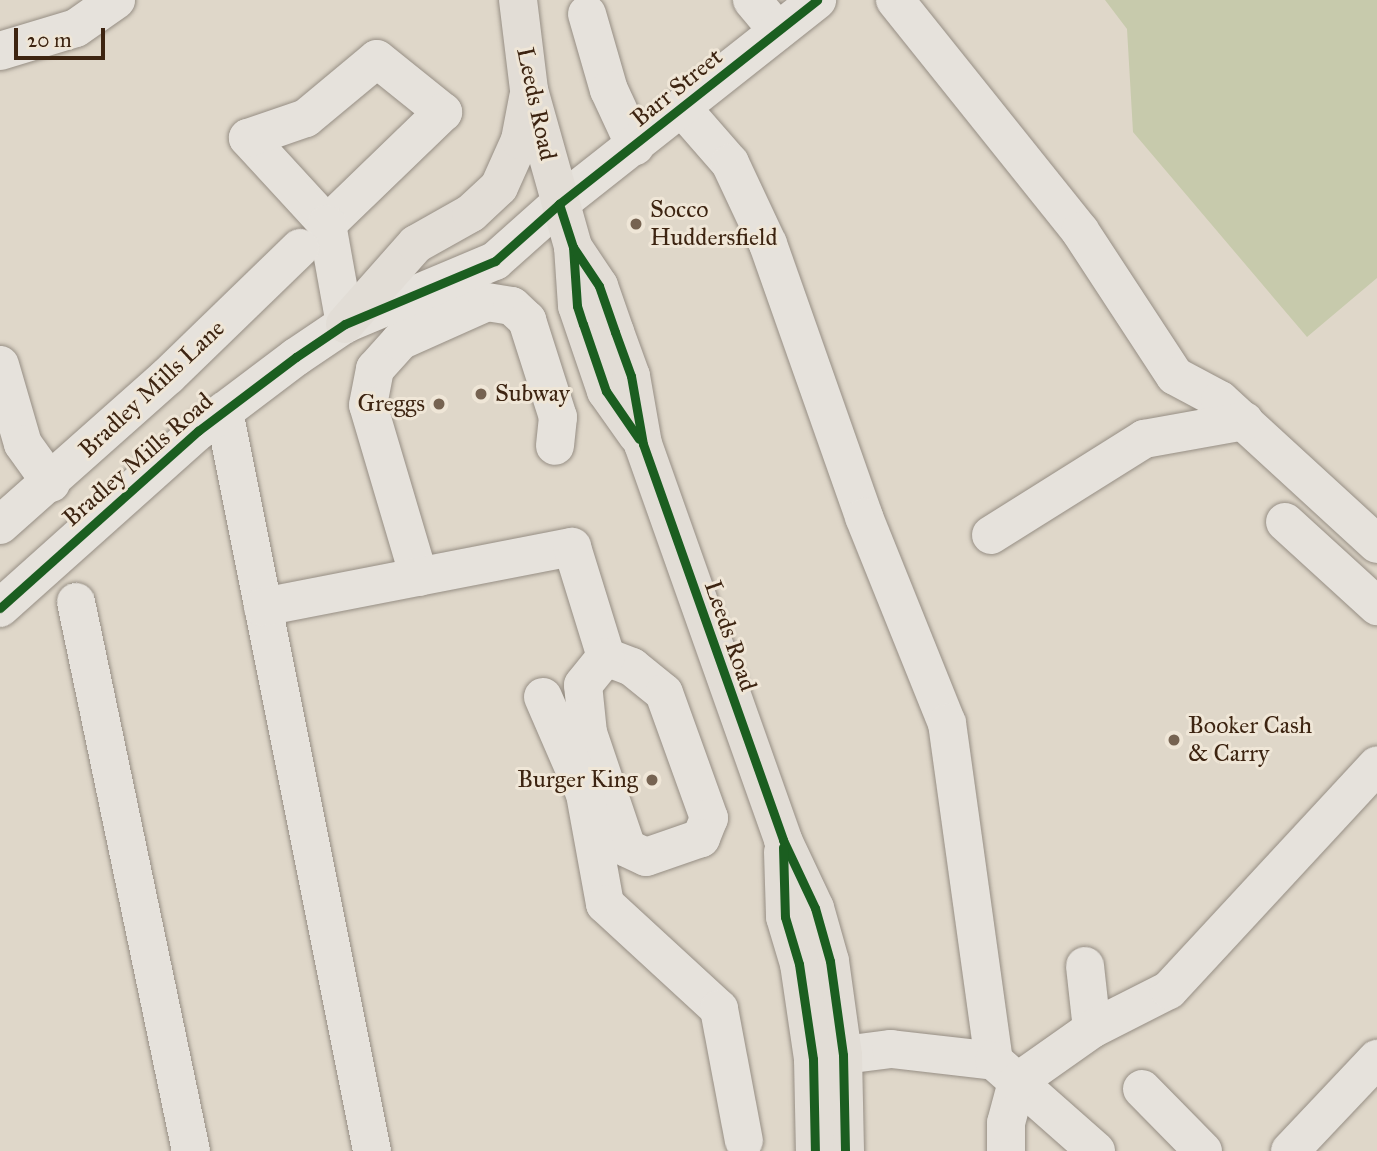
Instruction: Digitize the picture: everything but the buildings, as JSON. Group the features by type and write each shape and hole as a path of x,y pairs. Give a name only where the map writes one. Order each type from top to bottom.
{"main road":[{"name":"Leeds Road","path":"518,0 529,90 573,247 598,286 631,376 643,444 783,840 816,908 824,936 828,1057 845,1151"},
{"path":"345,324 416,244 471,213 499,187 520,140 529,90"},
{"name":"Leeds Road","path":"815,1151 828,1057"}],"street":[{"path":"0,51 76,28 116,0"},
{"path":"752,0 778,31"},
{"name":"Barr Street","path":"559,204 817,0"},
{"path":"895,0 1080,231 1175,376 1220,400 1244,421 1364,507 1377,544"},
{"path":"587,14 608,90 635,146"},
{"name":"Bradley Mills Lane","path":"0,525 51,483 168,376 314,236 443,112 377,59 306,118 248,138 314,236"},
{"path":"682,108 730,163 768,244 864,517 947,723 1006,1072 1010,1147"},
{"name":"Bradley Mills Road","path":"0,608 211,421 345,324 495,261 559,204"},
{"path":"314,236 345,324"},
{"path":"419,577 368,405 375,369 400,341 487,302 512,306 527,320 558,417 555,446"},
{"path":"0,365 23,444 51,483"},
{"path":"168,376 211,421 263,607 372,1151"},
{"path":"991,535 1144,439 1244,421"},
{"path":"1285,522 1377,606"},
{"path":"263,607 572,547 606,657"},
{"path":"76,601 191,1151"},
{"path":"606,657 632,667 664,693 709,818 701,838 646,857 627,848 588,733 583,685 606,657"},
{"path":"543,697 585,794 605,904 719,1009 744,1140"},
{"path":"1006,1072 1169,990 1377,765"},
{"path":"1085,965 1091,1028"},
{"path":"828,1057 891,1049 1006,1072 1096,1151"},
{"path":"1290,1151 1377,1059"},
{"path":"1142,1089 1203,1151"}],"green space":[{"path":"1105,0 1377,0 1377,278 1307,337 1133,132 1127,29"}],"cycle path":[{"path":"0,608 198,431 296,357 345,324 495,261 559,204 817,0"},
{"path":"559,204 573,247 577,306 583,324 606,391 639,439"},
{"path":"573,247 599,286 631,376 643,444 783,840 815,908 830,961 843,1055 845,1151"},
{"path":"783,847 785,917 799,964 813,1059 815,1151"}],"place":[{"name":"Socco Huddersfield","path":"636,224"},
{"name":"Subway","path":"481,394"},
{"name":"Greggs","path":"439,404"},
{"name":"Booker Cash & Carry","path":"1174,740"},
{"name":"Burger King","path":"652,780"}]}
